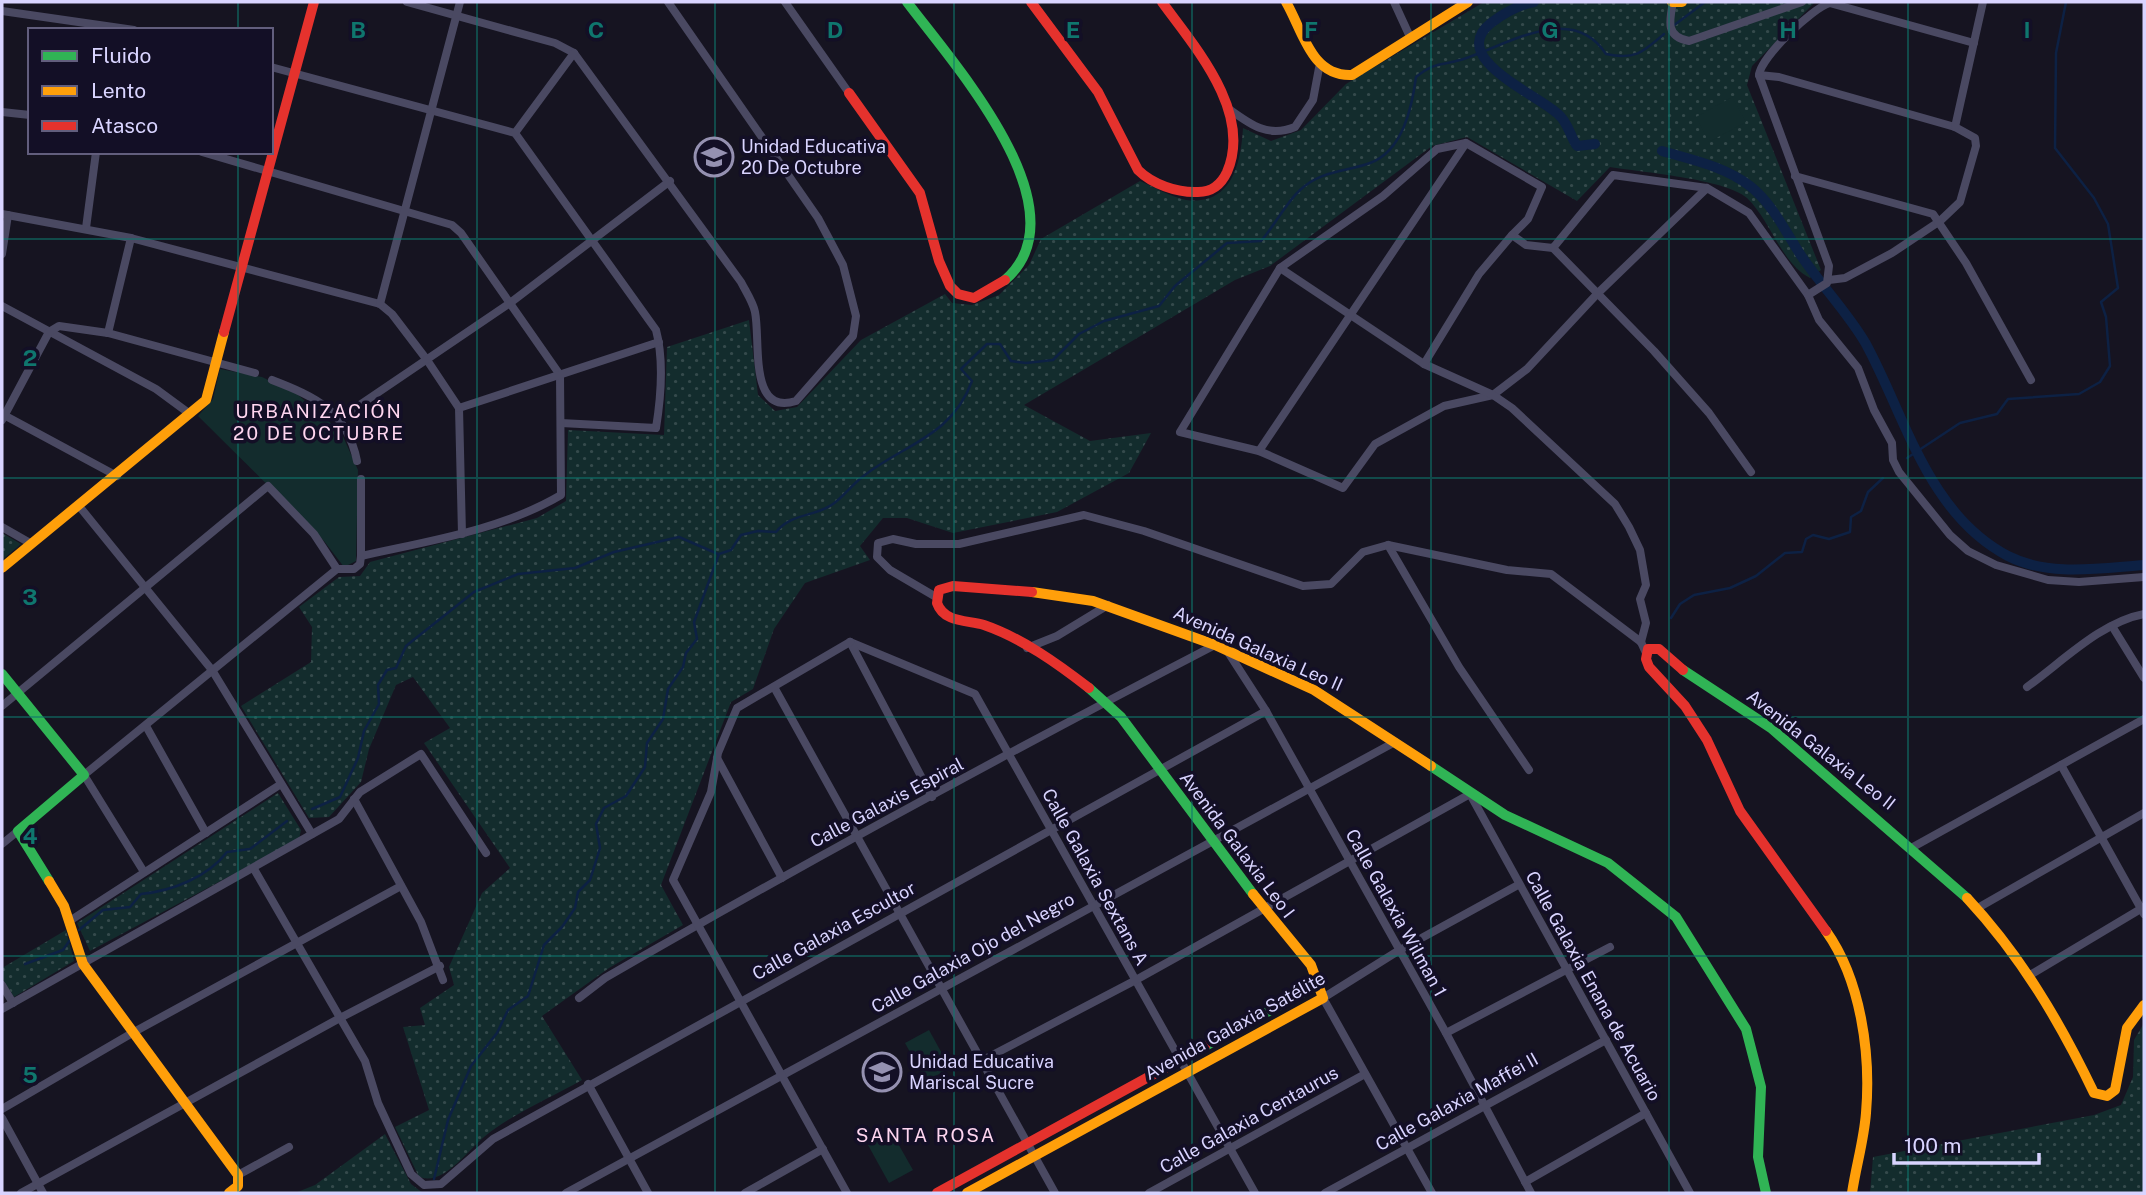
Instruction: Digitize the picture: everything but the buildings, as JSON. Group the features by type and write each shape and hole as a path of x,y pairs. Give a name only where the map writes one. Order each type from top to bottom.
{"street":[{"path":"2,568 206,400 314,2"},
{"path":"407,2 555,43 574,53 670,181 741,282 755,310 761,386 765,394 774,402 786,404 796,401 853,336 856,316 843,265 818,218 668,2"},
{"path":"380,304 460,2"},
{"path":"785,2 920,193 939,261 950,286 958,294 974,298 1007,278 1024,257 1031,235 1025,200 1007,143 997,123 907,2"},
{"path":"1031,2 1101,99 1134,163 1147,177 1191,192 1208,192 1217,187 1229,169 1233,124 1215,79 1162,2"},
{"path":"1286,2 1302,27 1320,68 1327,75 1340,78 1352,75 1468,2"},
{"path":"1394,2 1411,39"},
{"path":"1682,2 1672,2 1669,23 1672,33 1678,39 1689,41 1802,2"},
{"path":"1828,281 1826,257 1759,75 1765,59 1828,2 1974,43"},
{"path":"1955,127 1983,2"},
{"path":"2,10 118,28"},
{"path":"515,134 574,53"},
{"path":"273,68 515,134 656,330 659,342 660,403 656,428 561,423"},
{"path":"1229,109 1248,122 1273,133 1295,127 1313,100 1320,68"},
{"path":"1759,75 1780,77 1955,127 1969,133 1976,146 1960,202 1940,222 1892,253 1845,278 1828,281 1808,295"},
{"path":"2,111 28,116"},
{"path":"1259,451 1465,143"},
{"path":"1424,364 1479,274 1528,219 1542,187 1465,143 1437,149 1383,196 1280,268 1180,432 1259,451 1343,488 1375,444 1444,406 1493,396 1527,369 1597,295 1707,188"},
{"path":"86,228 96,154"},
{"path":"209,154 441,220 461,233 560,375 561,495 534,511 462,534 361,556"},
{"path":"1553,248 1613,175 1707,188 1749,213 1808,295 1819,320 1858,368 1874,410 1892,443 1893,460 1899,472 1950,535 1968,551 1996,565 2048,580 2079,582 2144,577"},
{"path":"1795,176 1924,210 1940,222 1979,284 2031,380"},
{"path":"339,419 510,303 670,181"},
{"path":"2,254 5,215 131,238 380,304 392,314 427,360 458,408 462,534"},
{"path":"1512,234 1526,245 1553,248 1654,351 1700,403 1751,472"},
{"path":"108,333 131,238"},
{"path":"1280,268 1352,313 1424,364 1493,396 1512,408 1615,504 1640,550 1646,585 1640,599 1646,622 1643,648 1649,667 1674,692 1707,740 1740,811 1835,943 1843,959 1857,1014 1867,1086 1866,1113 1852,1193"},
{"path":"2,306 156,389 190,414"},
{"path":"117,475 3,416 49,332 59,326 108,333 255,373"},
{"path":"458,408 659,342"},
{"path":"272,380 326,405 352,439 357,461"},
{"path":"2,844 337,569 354,569 360,564 361,479"},
{"path":"2,706 268,486 314,534 337,569"},
{"path":"79,506 212,670 312,834"},
{"path":"936,597 890,570 877,556 878,543 893,539 916,544 959,544 1084,515 1144,531 1303,586 1331,584 1363,552 1388,545 1507,570 1551,573 1643,648"},
{"path":"2,527 30,543"},
{"path":"1388,545 1458,667 1529,770"},
{"name":"Avenida Galaxia Leo II","path":"936,597 939,590 953,586 1054,594 1108,606 1215,645 1314,690 1470,794 1534,831 1608,863 1643,888 1676,917 1690,936 1740,1018 1754,1052 1761,1087 1758,1164 1766,1193"},
{"name":"Avenida Galaxia Leo I","path":"936,597 937,606 944,614 987,627 1026,648 1106,701 1311,965 1316,985 1432,1193"},
{"path":"1026,648 1057,636 1108,606"},
{"path":"2027,687 2112,626 2127,617 2144,614"},
{"path":"2112,626 2144,678"},
{"path":"847,1193 673,880 711,792 717,758 737,708 850,642 932,797"},
{"name":"Calle Galaxia Sextans A","path":"850,642 975,694 1178,1061 1255,1193"},
{"name":"Calle Galaxis Espiral","path":"579,998 605,978 857,836 1215,645"},
{"name":"Avenida Galaxia Leo II","path":"1643,648 1659,649 1690,676 1755,717 1913,847 1956,886 2030,975 2069,1040 2090,1087 2100,1096 2113,1094 2117,1089 2121,1071 2121,1040 2135,1012 2144,1005"},
{"name":"Calle Galaxia Wilman 1","path":"1228,652 1266,711 1446,1033 1531,1193"},
{"path":"2,674 84,775 144,872"},
{"path":"774,687 1055,1193"},
{"name":"Calle Galaxia Escultor","path":"340,1017 365,1060 378,1103 411,1174 424,1185 441,1184 493,1139 588,1084 1051,832 1266,711"},
{"path":"1913,847 2144,719"},
{"path":"146,726 206,833"},
{"name":"Calle Galaxia Ojo del Negro","path":"566,1193 1091,905 1214,842 1307,787 1395,742"},
{"path":"2,1009 339,819 360,792 421,754 486,853"},
{"path":"717,758 782,878"},
{"path":"2030,975 2143,910 2061,765"},
{"path":"71,920 281,784"},
{"path":"981,1061 1134,981 1470,794"},
{"name":"Calle Galaxia Enana de Acuario","path":"1470,794 1688,1192"},
{"path":"354,799 401,886 440,966 443,980"},
{"path":"1976,909 2144,813"},
{"path":"18,831 71,920 83,964 238,1175 238,1186 229,1193"},
{"path":"254,869 340,1017"},
{"name":"Avenida Galaxia Satélite","path":"967,1193 1323,998 1398,951 1518,885"},
{"path":"2,1109 134,1032 401,886"},
{"path":"1446,1033 1610,947"},
{"path":"21,1193 340,1017 440,966"},
{"path":"2,985 13,1003"},
{"name":"Avenida Galaxia Satélite","path":"937,1193 1316,985"},
{"name":"Calle Galaxia Maffei II","path":"1325,1193 1484,1104 1606,1040"},
{"name":"Calle Galaxia Centaurus","path":"1149,1193 1365,1074"},
{"path":"588,1084 648,1193"},
{"path":"1525,1182 1646,1113"},
{"path":"2,1118 43,1193"},
{"path":"238,1175 289,1147"},
{"path":"745,1193 823,1149"}],"green space":[{"path":"1484,2 1815,2 1752,66 1747,85 1821,270 1810,278 1800,271 1791,262 1755,207 1736,191 1702,181 1610,167 1577,201 1467,137 1432,146 1270,266 1235,280 1024,405 1090,441 1151,433 1129,473 1057,512 953,533 907,518 883,518 860,546 870,560 805,583 774,629 753,689 731,702 661,885 683,925 609,968 542,1016 582,1080 495,1129 446,1172 437,1177 419,1177 395,1127 429,1110 403,1027 425,1025 420,1008 454,985 449,967 482,893 510,868 424,743 450,728 413,677 396,685 369,749 361,782 329,817 309,818 241,706 311,662 312,627 299,607 339,577 360,576 370,562 537,518 566,501 568,430 664,435 667,347 749,320 758,395 775,411 797,407 861,340 945,294 952,303 972,305 999,295 1029,265 1041,239 1140,181 1186,200 1202,200 1214,196 1224,189 1236,168 1243,128 1271,141 1301,130 1346,84"},
{"path":"1732,97 1746,122 1709,142 1696,117"},
{"path":"220,369 262,377 297,394 341,432 358,470 356,561 344,567 324,541 198,416 213,399"},
{"path":"2,533 21,544 2,560"},
{"path":"278,793 301,830 299,839 90,951 77,923"},
{"path":"66,930 74,961 14,997 2,978 2,968"},
{"path":"2144,1023 2144,1193 1870,1193 1873,1157 2094,1115 2121,1105 2133,1077 2134,1040"},
{"path":"929,1030 950,1068 926,1081 905,1043"},
{"path":"892,1133 913,1170 889,1183 868,1145"},
{"path":"385,1134 411,1184 423,1193 295,1193 315,1185"}],"waterway":[{"path":"1534,2 1511,10 1491,23 1480,36 1480,49 1487,62 1500,74 1561,117 1577,146 1595,144"},
{"path":"1673,26 1705,2"},
{"path":"1907,458 1960,423 1997,414 2008,399 2079,394 2100,382 2110,366 2106,317 2101,302 2118,288 2108,224 2094,198 2055,148 2056,53 2066,2"},
{"path":"434,1179 448,1120 471,1066 497,1033 508,1010 528,996 544,945 562,927 575,908 578,892 590,880 600,848 596,824 604,808 626,796 645,767 647,743 663,719 668,689 683,667 686,653 697,639 694,622 719,554 731,550 741,535 758,531 776,532 789,521 826,508 877,466 939,428 963,400 972,381 961,369 987,344 1000,344 1011,361 1026,363 1053,360 1079,334 1104,321 1159,306 1175,286 1227,243 1261,241 1308,183 1325,175 1370,163 1391,149 1404,127 1416,77 1428,69 1478,54 1517,38 1556,29 1575,30 1592,38 1606,54 1624,56 1644,50 1664,34"},
{"path":"1662,151 1730,173 1765,200 1800,254 1866,344 1907,433 1938,490 1958,516 1981,538 2008,556 2040,567 2092,569 2144,565"},
{"path":"1671,618 1680,604 1694,595 1730,588 1756,576 1785,553 1802,552 1806,539 1813,535 1829,539 1850,532 1851,517 1861,511 1868,492 1883,478"},
{"path":"312,809 340,797 358,758 364,731 379,704 378,685 387,670 396,668 406,646 474,592 518,574 575,568 614,552 679,537 718,554"},
{"path":"79,930 103,910 130,907 141,894 165,890 200,875 227,852 250,849 287,821"},
{"path":"25,964 63,950 70,940"}],"traffic: fast":[{"path":"907,2 979,98 1003,137 1021,177 1030,215 1026,250 1005,280"},
{"path":"1683,670 1771,728 1967,898"},
{"path":"2,674 84,775 18,831 49,881"},
{"path":"1089,688 1121,717 1253,894"},
{"path":"1431,766 1505,815 1608,863 1676,917 1746,1029 1761,1087 1758,1157 1766,1193"},
{"path":"1205,1046 1316,985"}],"traffic: slow":[{"path":"1286,2 1310,50 1318,60 1327,69 1338,74 1352,75 1468,2"},
{"path":"1672,2 1682,2"},
{"path":"2,568 206,400 224,332"},
{"path":"1032,592 1093,601 1215,645 1314,690 1431,766"},
{"path":"49,881 64,906 83,964 238,1175 238,1186 229,1193"},
{"path":"967,1193 1323,998 1311,965 1253,894"},
{"path":"1967,898 2022,966 2067,1041 2094,1093 2107,1096 2115,1090 2127,1028 2144,1005"},
{"path":"1826,931 1848,972 1865,1042 1866,1113 1852,1193"}],"traffic: jam":[{"path":"273,152 314,2"},
{"path":"1031,2 1098,92 1138,170 1150,179 1173,189 1203,192 1219,184 1225,177 1233,149 1232,126 1216,81 1162,2"},
{"path":"849,93 920,193 939,261 950,286 958,294 974,298 1005,280"},
{"path":"224,332 273,154"},
{"path":"1032,592 953,586 939,590 937,603 945,614 957,620 984,625 1026,644 1089,688"},
{"path":"1683,670 1659,649 1648,649 1646,659 1649,667 1685,706 1707,740 1740,811 1826,931"},
{"path":"937,1193 1205,1046"}],"place":[{"name":"Unidad Educativa 20 De Octubre","path":"714,157"},
{"name":"Unidad Educativa Mariscal Sucre","path":"882,1072"}],"district":[{"name":"URBANIZACIÓN 20 DE OCTUBRE","path":"319,422"},
{"name":"SANTA ROSA","path":"926,1135"}]}
